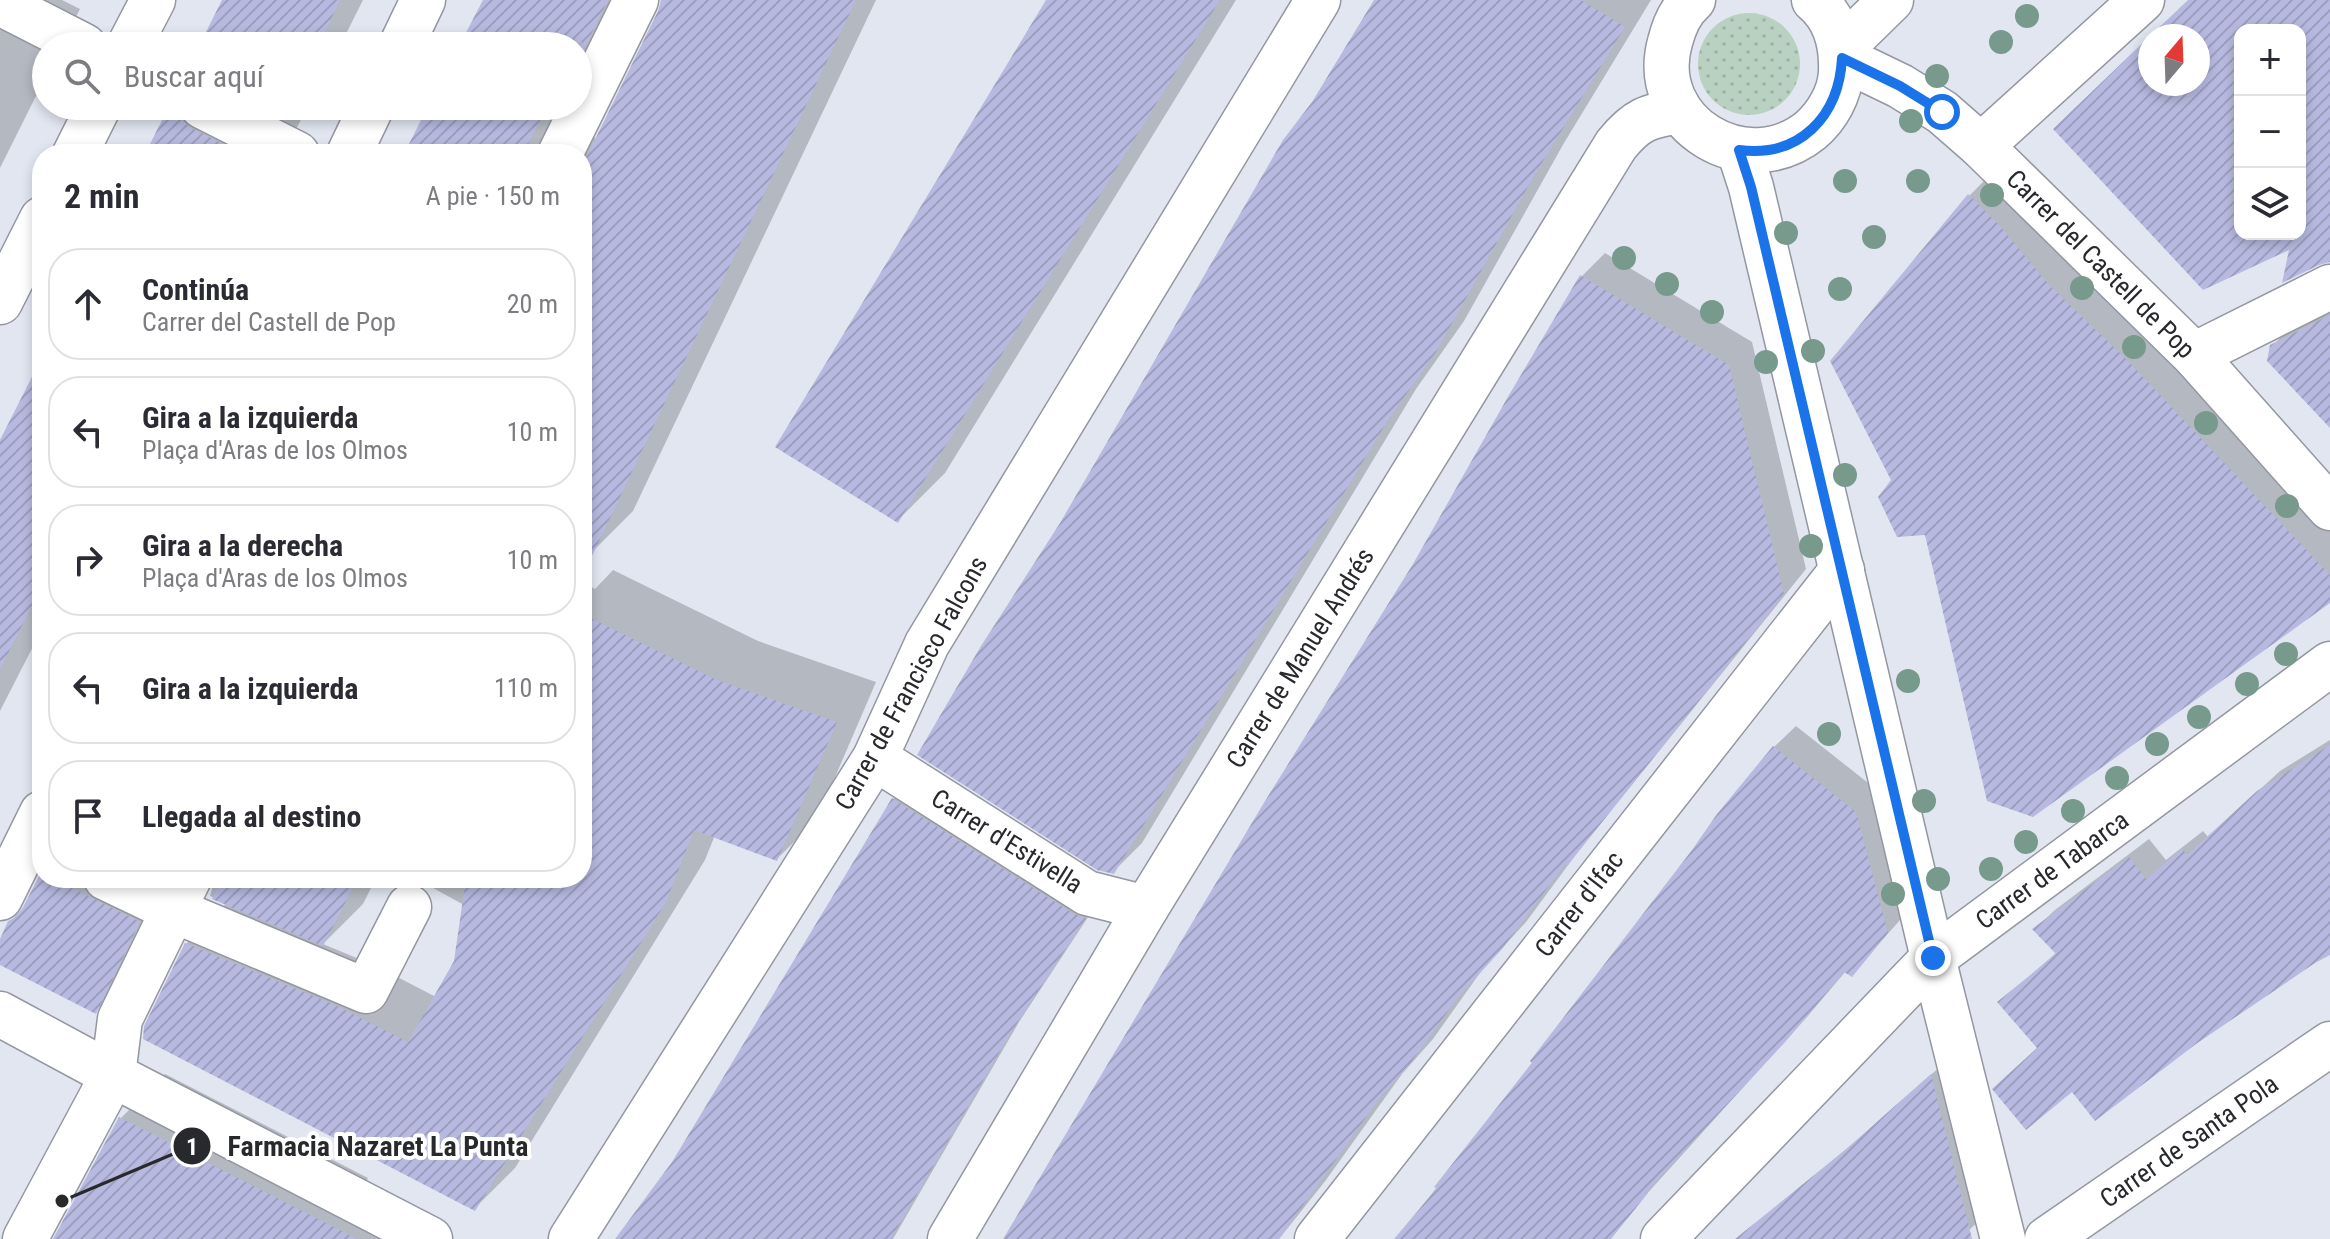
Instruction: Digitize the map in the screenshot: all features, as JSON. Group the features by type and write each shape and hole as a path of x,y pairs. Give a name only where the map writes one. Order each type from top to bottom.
{"street":[{"path":"136,32 153,0"},
{"path":"408,32 423,0"},
{"path":"592,89 636,0"},
{"name":"Carrer de Francisco Falcons","path":"571,1239 875,758 927,644 1318,0"},
{"path":"1678,8 1666,54 1668,84 1680,111 1697,131 1720,144 1739,150 1772,149 1799,140 1820,122 1833,102 1841,80 1842,53 1835,28 1814,0"},
{"path":"1842,53 1891,0"},
{"path":"1981,146 2142,0"},
{"path":"0,3 56,32"},
{"name":"Carrer del Castell de Pop","path":"1842,53 1942,112 1981,146 2194,355 2330,508"},
{"name":"Carrer de Manuel Andrés","path":"950,1239 1146,908 1616,145 1632,125 1650,116 1680,111"},
{"path":"80,144 92,120"},
{"path":"230,120 277,144"},
{"path":"354,144 365,120"},
{"path":"565,144 577,120"},
{"path":"1739,150 1751,187 1933,958 2003,1239"},
{"path":"0,302 32,239"},
{"path":"2194,355 2330,287"},
{"name":"Carrer d'Ifac","path":"1317,1239 1842,570"},
{"name":"Carrer de Tabarca","path":"1663,1239 1933,958 2330,664"},
{"name":"Carrer d'Estivella","path":"875,758 1087,893 1146,908"},
{"path":"0,898 28,832"},
{"path":"153,888 181,894 366,991 409,907"},
{"path":"25,1239 113,1075 120,1019 181,894"},
{"path":"0,1014 430,1239"},
{"name":"Carrer de Santa Pola","path":"2047,1239 2330,1044"}],"green space":[{"path":"1749,13 1768,17 1785,28 1796,45 1800,64 1796,83 1785,100 1768,111 1749,115 1730,111 1713,100 1702,83 1698,64 1702,45 1713,28 1730,17"}],"building":[{"path":"222,0 340,0 325,32 206,32"},
{"path":"483,0 608,0 592,33 466,32"},
{"path":"661,0 856,0 592,556 592,146"},
{"path":"1046,0 1220,0 898,523 775,447"},
{"path":"1374,0 1581,0 1625,27 1535,174 1436,352 1388,420 1114,874 1097,870 917,755 981,646 1060,523 1283,140 1312,102"},
{"path":"2188,0 2330,0 2330,262 2282,283 2289,250 2203,290 2053,129 2138,48 2138,96 2210,96 2210,24 2163,24"},
{"path":"162,120 182,120 222,144 150,144"},
{"path":"421,120 541,120 528,144 409,144"},
{"path":"1968,194 2001,227 2048,284 2127,360 2330,575 2330,603 2033,817 1987,801 1925,535 1897,537 1878,497 1891,480 1830,361"},
{"path":"1580,275 1729,365 1784,594 1567,866 1565,864 1503,948 1459,996 1410,1064 1379,1099 1279,1239 1003,1239 1265,801 1413,564"},
{"path":"2330,315 2330,428 2267,361 2270,345"},
{"path":"32,377 32,606 0,669 0,440"},
{"path":"592,619 717,680 837,722 777,861 694,830 666,902 475,1211 143,1039 144,1026 185,943 335,1005 408,1042 454,961 465,888 592,888"},
{"path":"2330,745 2330,955 2196,1044 2095,1121 2072,1092 2026,1130 1992,1089 2037,1048 1997,1002 2056,954 2032,929 2129,857 2146,879 2182,849 2187,855 2257,791"},
{"path":"1773,746 1856,812 1888,933 1852,977 1844,972 1786,1041 1646,1192 1611,1239 1394,1239 1437,1188 1434,1187 1532,1063 1530,1061 1717,814"},
{"path":"892,798 1074,914 1086,918 1010,1034 891,1239 615,1239 672,1162"},
{"path":"33,888 72,888 140,922 96,1014 0,965 0,939 8,921 22,909"},
{"path":"218,888 353,888 323,946 212,899"},
{"path":"1931,1074 1972,1239 1735,1239 1844,1151"},
{"path":"119,1117 234,1176 357,1239 53,1239"}],"place":[{"name":"Farmacia Nazaret La Punta","path":"62,1201"}],"route":[{"path":"1933,958 1751,187 1739,150 1772,149 1799,140 1820,122 1833,102 1841,80 1842,58 1900,86 1942,112"}]}
